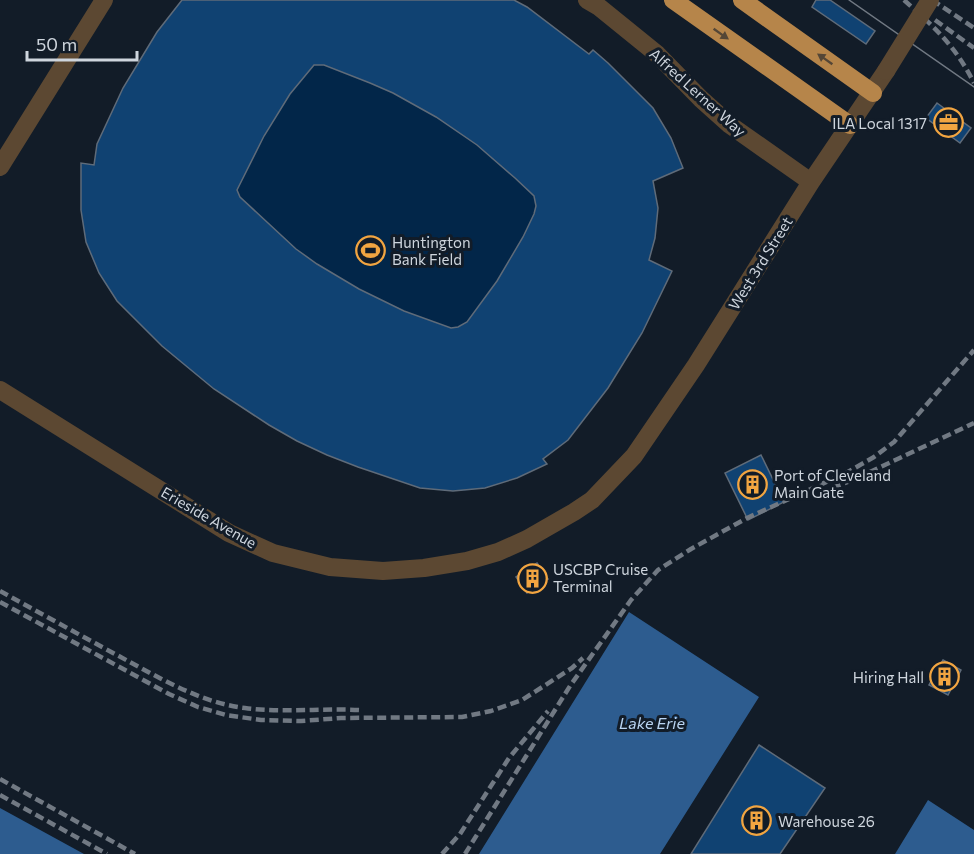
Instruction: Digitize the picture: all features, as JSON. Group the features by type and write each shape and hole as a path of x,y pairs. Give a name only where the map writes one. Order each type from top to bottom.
{"highway":[{"path":"673,0 852,123"},
{"path":"742,0 871,95"}],"street":[{"path":"0,167 104,0"},
{"name":"Alfred Lerner Way","path":"587,0 657,54 730,125 811,183"},
{"name":"West 3rd Street","path":"574,512 592,500 634,456 696,365 930,0"},
{"name":"Erieside Avenue","path":"0,390 229,533 273,553 330,567 383,571 424,568 467,561 498,552 527,539 574,512"}],"shaded area":[{"name":"Huntington Bank Field","path":"182,0 514,0 527,7 589,54 593,50 653,108 671,138 683,168 653,181 658,208 655,238 649,260 672,271 642,333 608,388 568,440 543,459 547,464 488,487 464,491 430,489 372,472 311,447 225,397 173,356 116,299 99,274 88,248 83,220 81,163 94,164 97,144 123,88 157,32"}],"water":[{"name":"Lake Erie","path":"629,612 759,697 660,854 479,854"},
{"path":"928,800 974,830 974,854 895,854"},
{"path":"0,808 84,854 0,854"}],"building":[{"name":"Huntington Bank Field","path":"182,0 514,0 527,7 589,54 593,50 653,108 671,138 683,168 653,181 658,208 655,238 649,260 672,271 642,333 608,388 568,440 543,459 547,464 517,478 485,488 453,491 420,488 358,467 297,441 214,389 162,346 117,301 99,273 86,242 81,210 81,163 94,165 97,144 123,88 157,32","holes":["314,65 324,65 393,93 436,117 477,145 534,196 536,206 534,214 523,237 497,281 467,322 458,327 451,328 404,311 359,289 317,264 296,249 240,197 237,190 264,136 290,94"]},
{"path":"816,0 830,0 875,31 866,44 812,7"},
{"name":"ILA Local 1317","path":"937,103 971,128 960,143 926,118"},
{"name":"Port of Cleveland Main Gate","path":"761,455 784,502 748,520 725,473"},
{"name":"USCBP Cruise Terminal","path":"537,563 548,579 527,593 516,577"},
{"name":"Hiring Hall","path":"943,660 961,670 948,695 929,685"},
{"name":"Warehouse 26","path":"759,745 825,788 780,854 691,854"}],"tram line":[{"path":"849,0 974,87"}],"railway":[{"path":"904,0 951,47 974,83"},
{"path":"932,0 974,28"},
{"path":"935,20 974,48"},
{"path":"465,854 570,686 631,600 658,570 747,518 846,473 874,457 894,442 974,350"},
{"path":"832,488 974,423"},
{"path":"0,591 156,676 214,701 259,709 359,710"},
{"path":"0,602 169,694 198,707 226,715 261,720 462,717 491,711 522,700 572,668 583,658"},
{"path":"442,854 460,834 509,758 548,711"},
{"path":"0,779 135,854"},
{"path":"0,795 107,854"}],"place":[{"name":"ILA Local 1317","path":"948,123"},
{"name":"Huntington Bank Field","path":"371,251"},
{"name":"Port of Cleveland Main Gate","path":"753,484"},
{"name":"USCBP Cruise Terminal","path":"532,578"},
{"name":"Hiring Hall","path":"945,677"},
{"name":"Warehouse 26","path":"757,821"}]}
